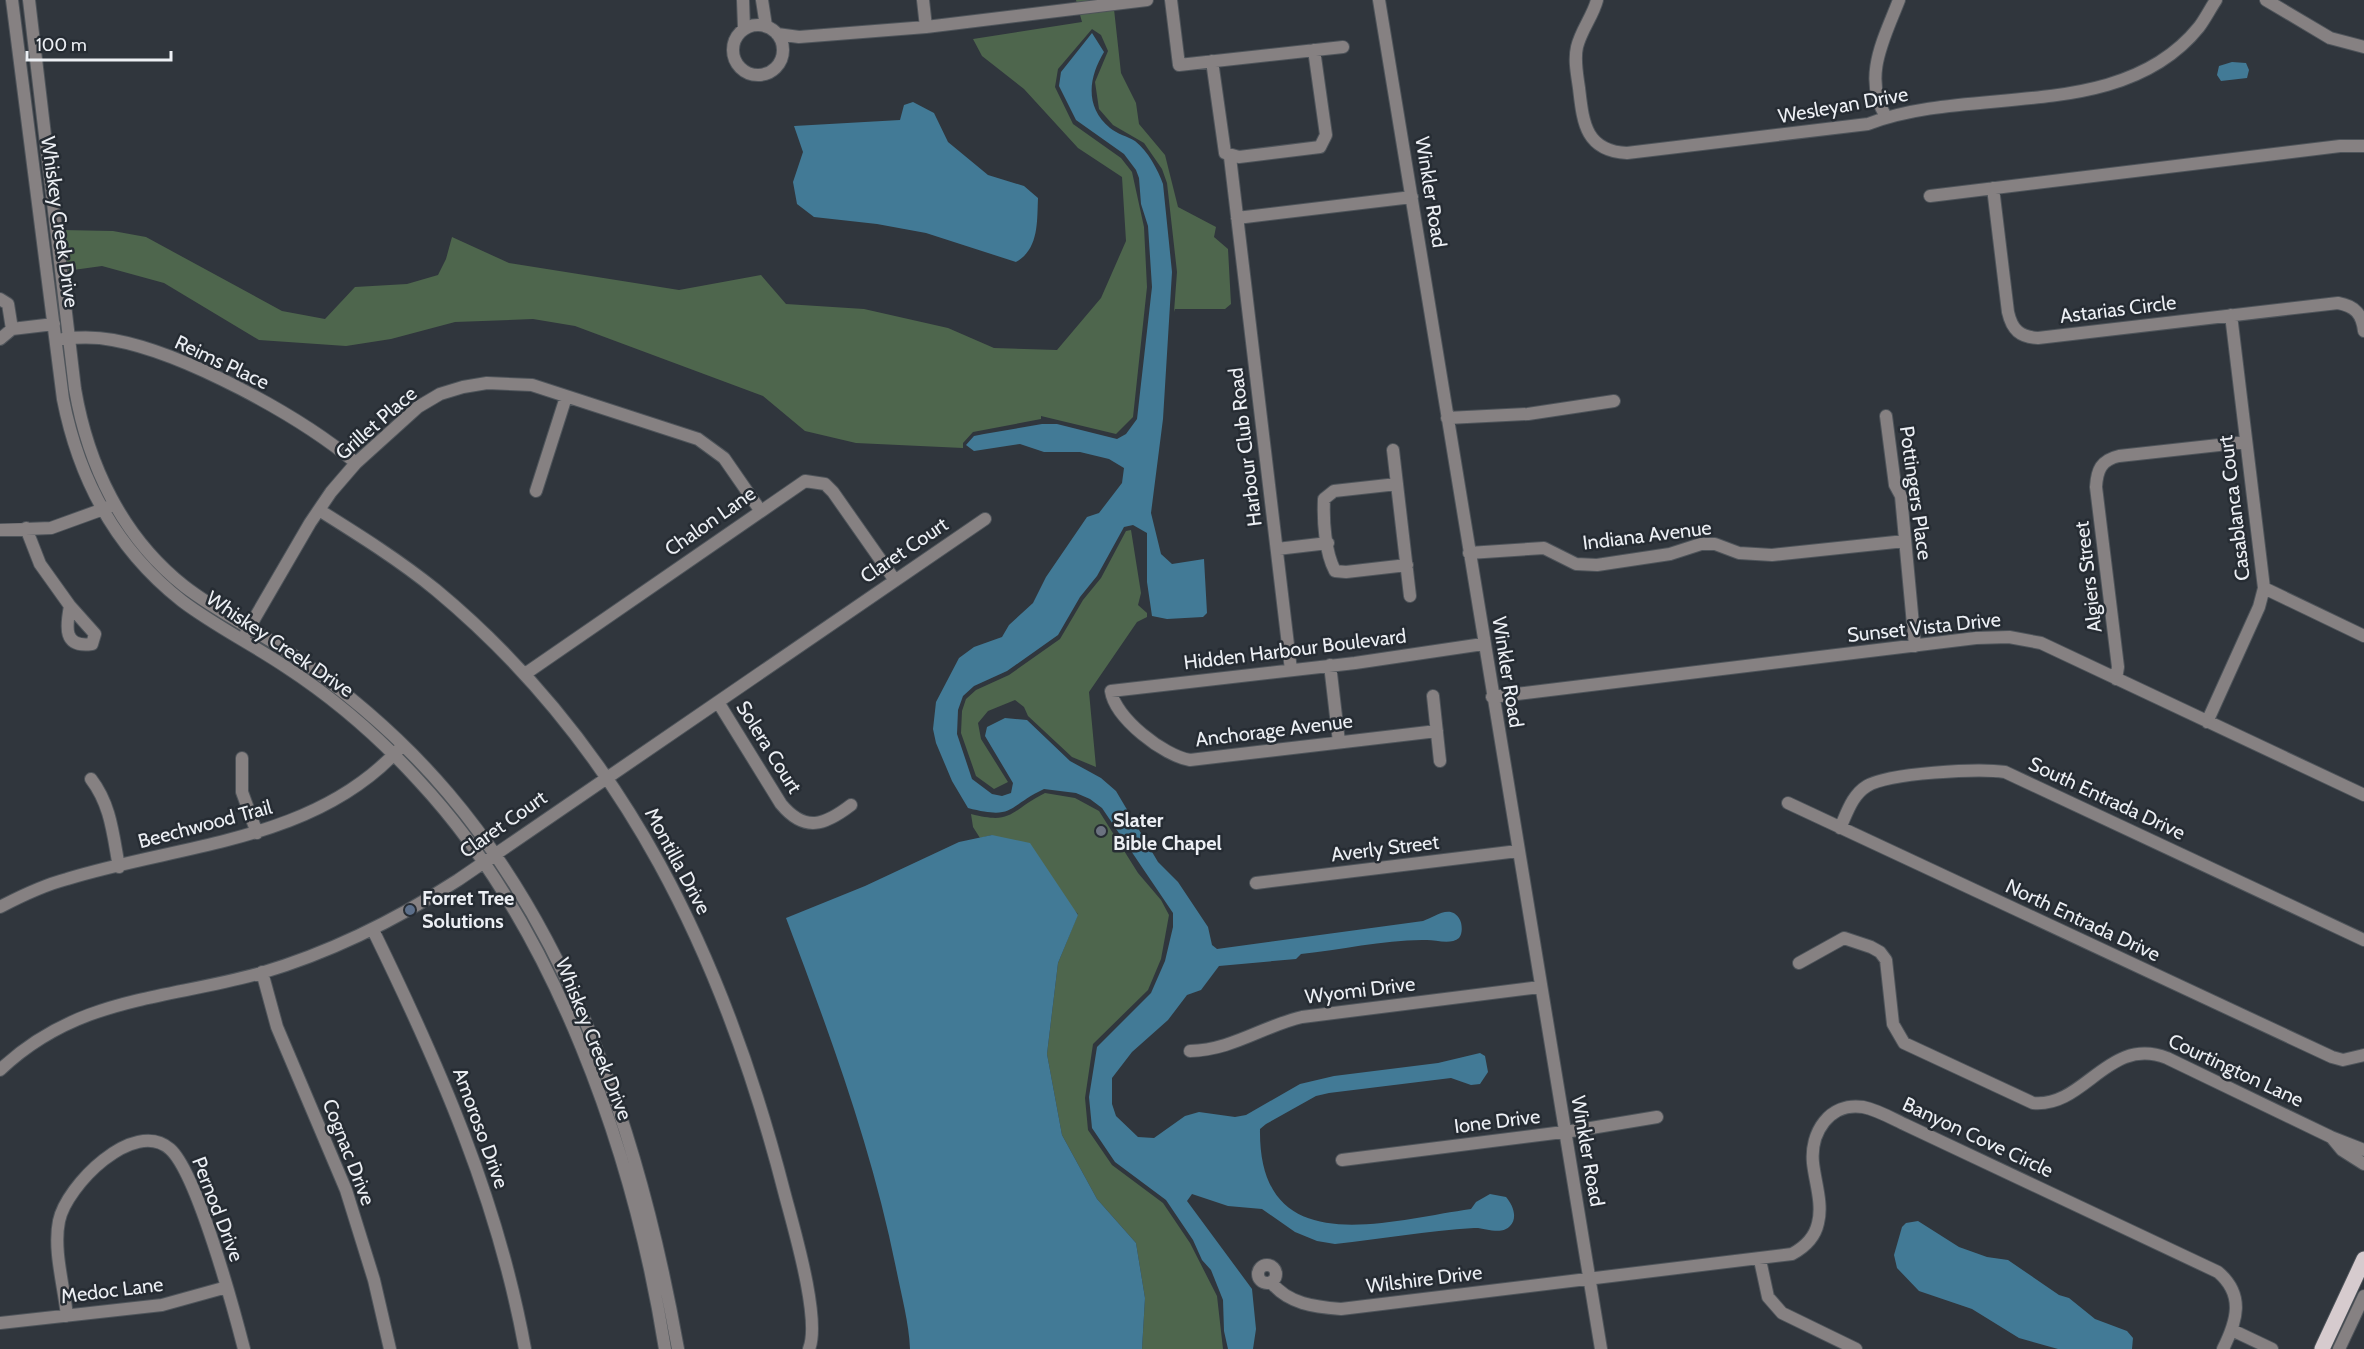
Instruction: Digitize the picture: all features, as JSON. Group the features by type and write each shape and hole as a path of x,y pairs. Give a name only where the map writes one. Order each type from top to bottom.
{"main road":[{"path":"2322,1349 2364,1259"}],"street":[{"name":"Whiskey Creek Drive","path":"12,0 63,399 75,448 103,511 133,554 165,587 202,615 312,685 394,755 445,810 484,860 510,902 546,970 596,1091 638,1226 665,1349"},
{"name":"Whiskey Creek Drive","path":"29,0 75,389 86,440 115,505 138,539 175,578 208,603 250,628 335,686 403,745 448,793 495,853 521,894 562,972 611,1092 654,1232 678,1349"},
{"path":"743,0 744,28"},
{"path":"762,0 771,30 782,49 780,60 770,71 759,74 745,71 734,59 734,40 744,28 759,25 771,30 799,37 878,28 926,27 1147,0"},
{"path":"923,0 926,27"},
{"path":"1171,0 1179,65 1343,47"},
{"name":"Winkler Road","path":"1379,0 1483,644 1601,1349"},
{"name":"Wesleyan Drive","path":"1597,0 1578,44 1576,69 1583,121 1595,142 1610,150 1628,153 1868,124 1886,117 2103,87 2150,68 2169,55 2199,28 2216,0"},
{"path":"1886,117 1878,104 1874,85 1878,53 1899,0"},
{"path":"2266,0 2330,38 2364,47"},
{"path":"782,49 799,37"},
{"path":"1230,157 1320,147 1324,143 1326,135 1314,50"},
{"name":"Harbour Club Road","path":"1212,62 1225,153 1230,157 1291,670"},
{"path":"1930,196 2340,146 2364,146"},
{"name":"Astarias Circle","path":"1993,188 2008,312 2010,324 2017,333 2038,338 2338,303 2349,305 2358,311 2363,326"},
{"path":"1237,218 1412,197"},
{"path":"0,299 8,304 12,329"},
{"name":"Casablanca Court","path":"2207,722 2259,607 2264,588 2231,315"},
{"path":"0,339 12,329 54,324"},
{"name":"Reims Place","path":"56,340 102,338 122,342 207,374 288,416 328,440 356,463"},
{"name":"Grillet Place","path":"242,639 319,510 356,463 418,407 452,390 487,382 510,382 532,386 687,434 708,444 724,458 760,510"},
{"path":"536,491 566,397"},
{"path":"1447,418 1528,414 1614,401"},
{"name":"Pottingers Place","path":"1886,416 1895,485 1901,496 1915,646"},
{"name":"Algiers Street","path":"2116,679 2118,667 2096,487 2097,471 2108,459 2119,456 2246,442"},
{"path":"1393,450 1410,596"},
{"name":"Chalon Lane","path":"525,674 805,481 825,484 834,492 894,579"},
{"path":"1397,484 1334,491 1324,499 1330,562 1335,571 1346,572 1407,565"},
{"path":"0,530 51,528 115,505"},
{"name":"Montilla Drive","path":"319,510 374,545 435,590 525,674 608,776 651,846 673,888 716,983 743,1056 776,1159 791,1217 812,1318 809,1347"},
{"name":"Claret Court","path":"0,1070 44,1036 76,1019 113,1005 262,972 332,948 373,930 427,900 985,519"},
{"path":"26,528 40,564 70,606"},
{"name":"Indiana Avenue","path":"1469,553 1544,548 1576,564 1597,565 1670,554 1701,544 1715,544 1739,553 1772,555 1905,542"},
{"path":"1277,549 1328,543"},
{"path":"2264,588 2364,636"},
{"name":"Sunset Vista Drive","path":"1492,697 1976,638 2021,638 2041,643 2364,795"},
{"name":"Hidden Harbour Boulevard","path":"1112,692 1330,666 1483,644"},
{"path":"1330,666 1339,742"},
{"name":"Anchorage Avenue","path":"1112,692 1113,703 1124,718 1179,758 1200,759 1437,731"},
{"path":"1433,696 1440,760"},
{"name":"Solera Court","path":"718,702 781,804 792,816 805,822 822,822 851,805"},
{"name":"Beechwood Trail","path":"0,907 66,879 211,846 256,833 346,792 375,774 403,745"},
{"path":"242,758 242,792 256,833"},
{"name":"South Entrada Drive","path":"1840,828 1860,792 1878,781 1957,771 2005,772 2364,940"},
{"path":"91,779 104,796 119,867"},
{"name":"North Entrada Drive","path":"1788,803 2332,1057 2343,1060 2364,1055"},
{"name":"Averly Street","path":"1256,883 1518,851"},
{"name":"Amoroso Drive","path":"373,930 423,1032 467,1139 500,1241 525,1349"},
{"name":"Courtington Lane","path":"1799,963 1844,938 1880,952 1886,960 1893,1024 1904,1043 2034,1103 2055,1101 2123,1057 2144,1052 2167,1058 2331,1137 2364,1150"},
{"name":"Cognac Drive","path":"262,972 276,1027 324,1134 349,1199 374,1280 390,1349"},
{"name":"Wyomi Drive","path":"1190,1051 1227,1047 1279,1023 1302,1017 1540,987"},
{"name":"Banyon Cove Circle","path":"1590,1279 1760,1260 1792,1254 1802,1248 1816,1231 1819,1210 1812,1153 1817,1132 1832,1114 1841,1109 1863,1107 1906,1125 2218,1272 2227,1279 2236,1299 2237,1310 2232,1330 2223,1349"},
{"name":"Ione Drive","path":"1342,1160 1565,1132 1657,1117"},
{"name":"Courtington Lane","path":"2331,1137 2342,1150 2364,1164"},
{"name":"Pernod Drive","path":"67,1316 59,1245 61,1213 74,1190 113,1154 136,1142 158,1142 176,1155 194,1196 227,1287 243,1349"},
{"path":"1760,1260 1768,1297 1782,1313 1856,1349"},
{"name":"Wilshire Drive","path":"1271,1282 1278,1291 1300,1302 1341,1309 1590,1279"},
{"name":"Medoc Lane","path":"0,1323 162,1305 227,1287"},
{"path":"2339,1349 2364,1296"},
{"path":"2232,1330 2272,1349"}],"green space":[{"path":"1076,0 1113,0 1121,73 1136,103 1139,124 1165,155 1178,207 1216,227 1214,237 1228,249 1231,304 1225,309 1175,309 1174,312 1177,272 1167,183 1162,169 1144,143 1113,125 1099,109 1095,82 1108,51 1101,35 1092,29 1058,69 1055,87 1073,124 1121,158 1132,172 1144,227 1147,287 1133,417 1116,434 1041,416 1041,419 973,432 963,443 963,448 856,443 805,431 763,396 575,326 533,319 455,322 391,339 346,346 259,340 164,283 102,266 66,271 61,230 113,231 146,237 282,311 325,319 355,287 407,284 438,275 446,259 452,237 509,263 679,290 761,275 786,304 864,309 948,328 994,348 1057,350 1101,298 1126,241 1122,177 1078,148 1024,89 982,56 973,39 1082,22"},
{"path":"1131,530 1141,593 1138,605 1147,613 1147,617 1137,622 1089,692 1096,767 1072,757 1028,716 1024,707 1015,700 988,711 978,723 981,739 1008,782 994,789 976,776 961,733 962,711 966,699 976,690 1009,675 1060,639 1083,600 1101,578 1126,531"},
{"path":"1045,793 1075,798 1099,811 1138,873 1161,900 1169,915 1161,959 1148,990 1093,1044 1085,1098 1088,1130 1112,1165 1163,1203 1190,1243 1217,1296 1223,1349 1142,1349 1145,1298 1136,1243 1097,1199 1062,1135 1047,1054 1058,963 1078,914 992,835 980,838 973,827 971,814 1004,817"}],"water":[{"path":"1092,33 1104,52 1092,81 1096,110 1110,128 1135,141 1144,150 1163,184 1172,272 1163,419 1151,513 1161,554 1172,564 1204,559 1207,613 1203,617 1167,619 1152,616 1147,582 1147,533 1133,525 1124,527 1097,576 1080,597 1058,635 1007,671 974,686 963,696 958,710 957,734 972,779 992,794 1002,796 1011,793 1013,783 985,736 987,727 1005,718 1027,720 1070,761 1101,778 1116,791 1158,862 1178,882 1208,927 1212,945 1217,949 1423,921 1448,912 1456,915 1461,922 1462,931 1459,938 1452,941 1396,941 1301,954 1296,959 1219,966 1201,990 1187,995 1168,1020 1132,1052 1112,1078 1112,1104 1116,1116 1138,1137 1154,1138 1185,1116 1199,1112 1235,1117 1246,1115 1300,1084 1334,1076 1438,1063 1480,1053 1485,1056 1488,1072 1480,1084 1471,1085 1451,1078 1316,1096 1260,1129 1265,1171 1280,1200 1303,1216 1333,1224 1366,1224 1471,1209 1476,1202 1490,1194 1506,1197 1514,1212 1514,1219 1510,1226 1502,1230 1456,1229 1335,1244 1317,1241 1295,1232 1262,1209 1228,1206 1192,1194 1187,1201 1252,1289 1256,1329 1253,1349 1228,1349 1224,1331 1223,1300 1211,1270 1202,1260 1193,1240 1166,1200 1115,1162 1092,1128 1089,1097 1097,1047 1151,993 1165,961 1173,927 1173,913 1102,808 1090,799 1076,793 1044,789 1003,812 994,813 968,808 952,781 936,743 933,729 936,702 959,658 974,647 1002,637 1009,625 1033,603 1046,577 1087,517 1099,513 1122,483 1124,468 1109,459 1080,452 1044,452 1020,444 974,451 966,445 974,436 1042,424 1057,424 1117,439 1126,434 1137,419 1152,287 1148,226 1141,204 1139,178 1124,154 1076,120 1059,86 1061,72"},
{"path":"2232,62 2246,63 2249,70 2247,78 2221,81 2217,75 2219,66"},
{"path":"913,102 934,113 948,142 988,175 1024,186 1038,198 1035,234 1024,257 1016,262 926,233 877,224 814,217 797,204 793,182 803,152 794,126 900,120 904,105"},
{"path":"992,835 1030,843 1078,915 1058,963 1047,1054 1062,1135 1097,1199 1136,1243 1145,1298 1142,1349 910,1349 904,1308 875,1179 833,1047 786,918 865,886 959,842"},
{"path":"1918,1221 1959,1247 1987,1257 2008,1260 2059,1295 2069,1298 2095,1319 2127,1331 2133,1338 2132,1349 2058,1349 2019,1338 1972,1309 1919,1291 1897,1268 1894,1255 1902,1227 1906,1223"}],"place":[{"name":"Slater Bible Chapel","path":"1101,831"},
{"name":"Forret Tree Solutions","path":"410,910"}]}
